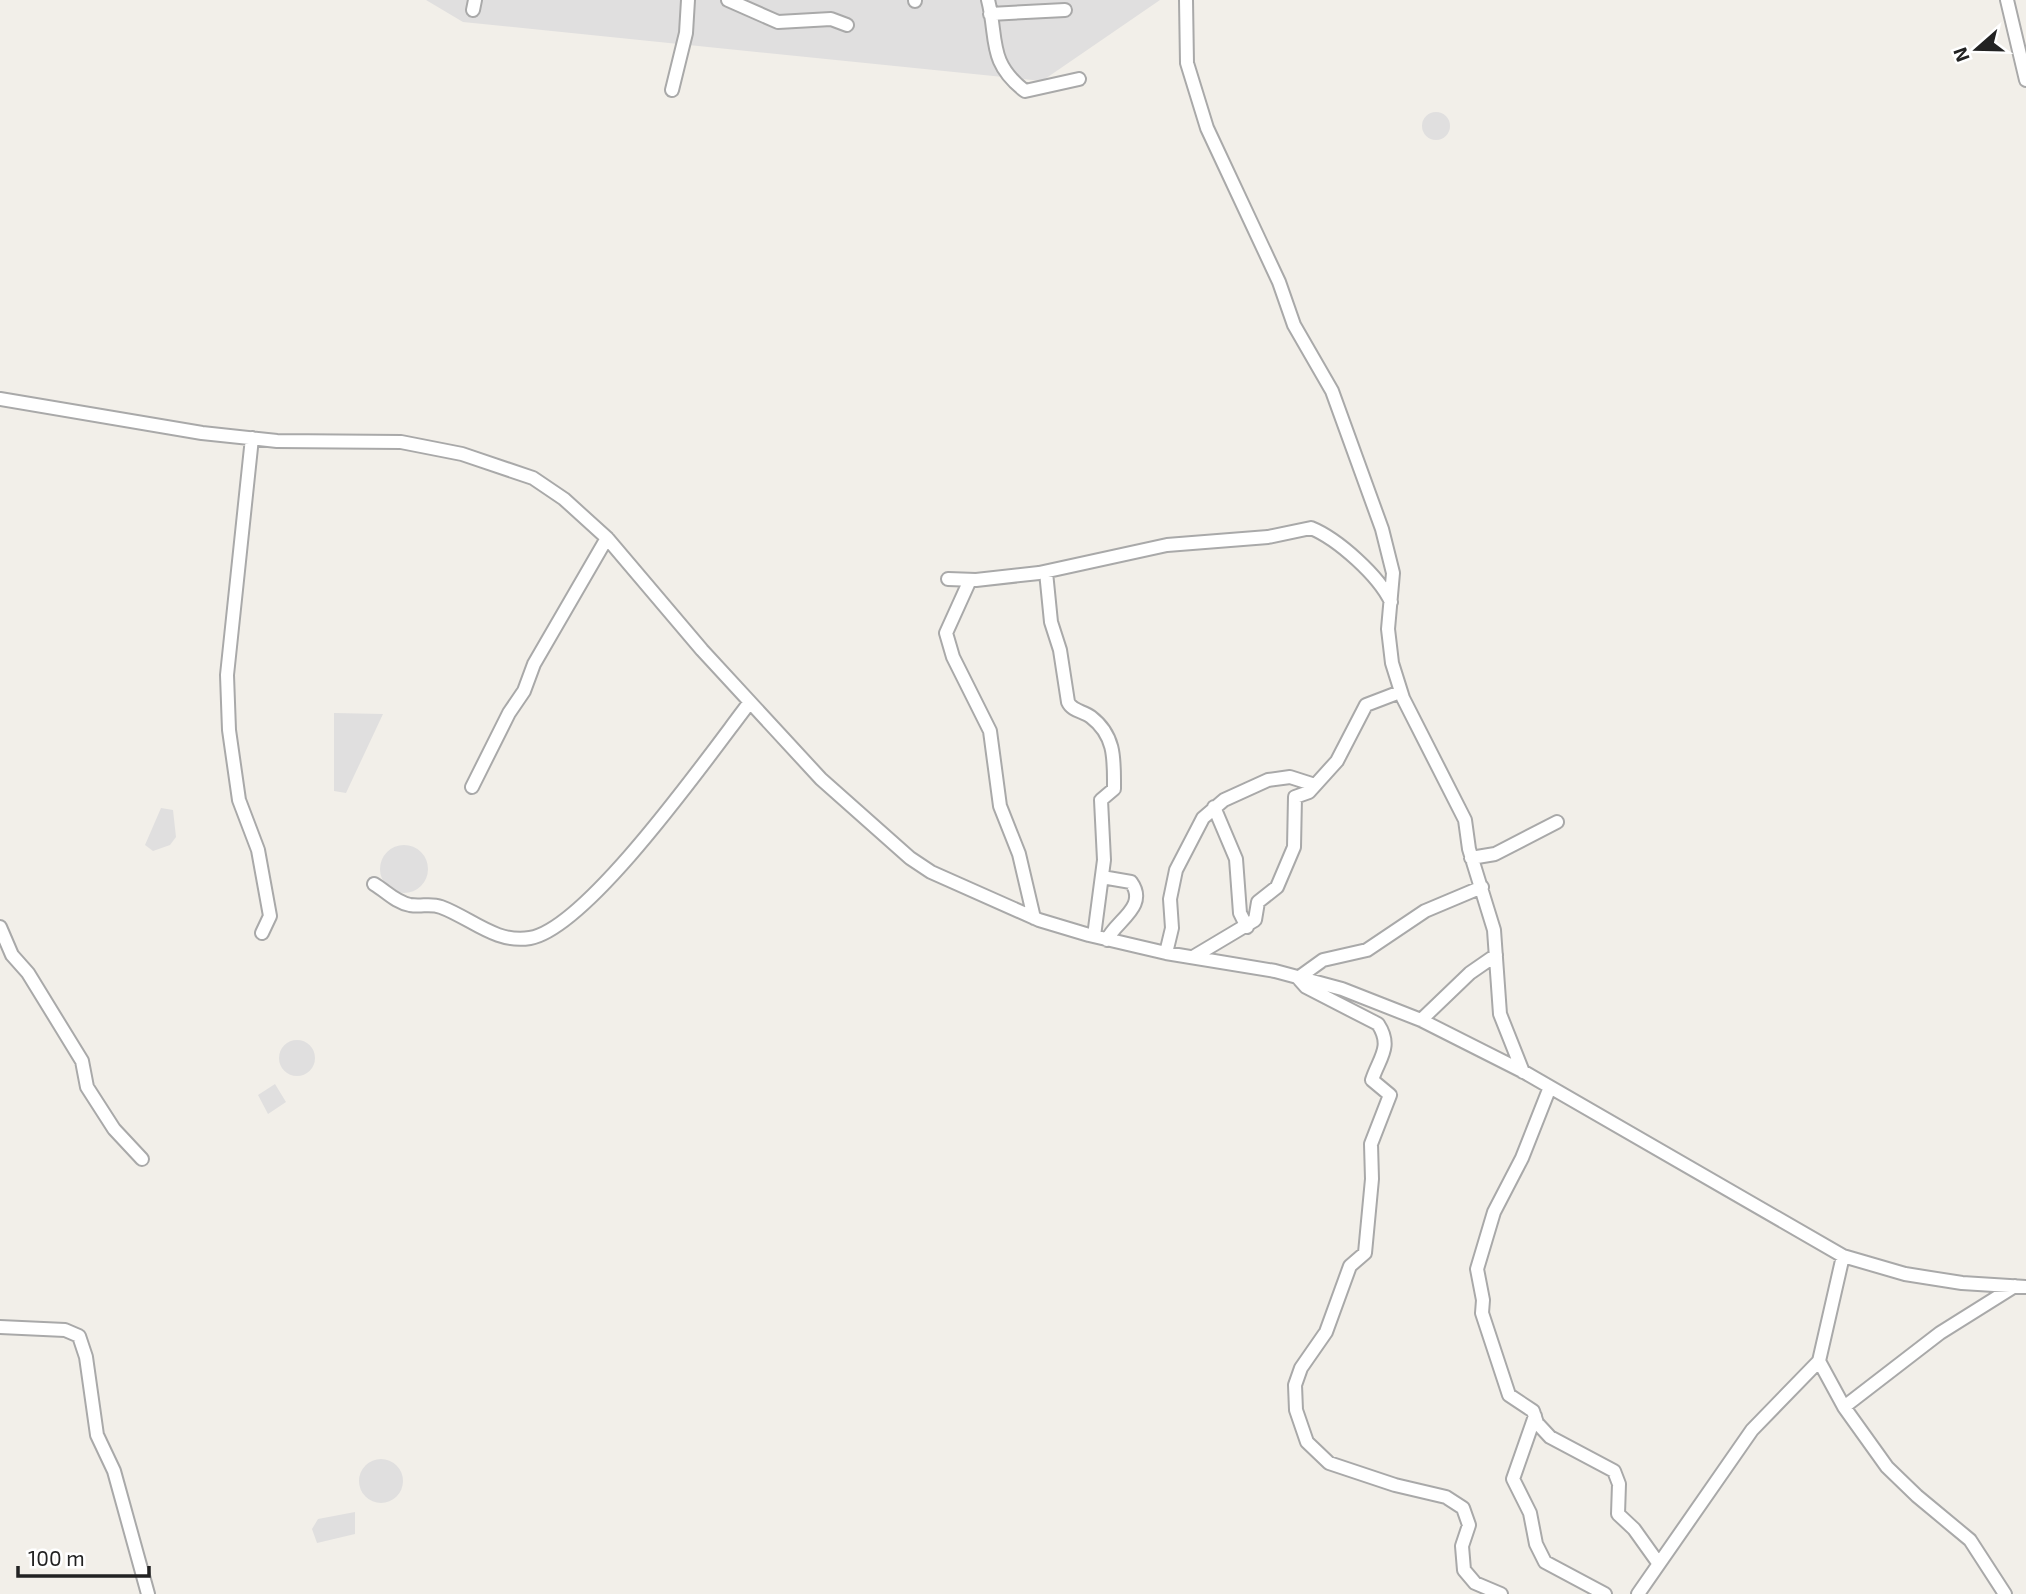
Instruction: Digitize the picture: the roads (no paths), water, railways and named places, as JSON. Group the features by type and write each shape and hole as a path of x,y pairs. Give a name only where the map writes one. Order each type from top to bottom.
{"street":[{"path":"672,90 683,47 688,0"},
{"path":"728,0 778,23 831,19 847,25"},
{"path":"988,0 993,47 1017,85 1025,90 1079,79"},
{"path":"1186,0 1187,63 1207,128 1279,282 1294,325 1332,391 1390,557 1393,586 1389,646 1400,692 1461,810 1471,858 1494,926 1500,1014 1524,1072"},
{"path":"2026,10 2009,6 2026,80"},
{"path":"990,14 1065,10"},
{"path":"0,399 252,438 401,442 462,454 533,478 564,499 607,538 821,779 910,859 940,876 1034,918 1100,938 1342,989 1421,1020 1524,1072 1843,1256 1905,1274 1962,1283 2023,1285"},
{"path":"252,438 228,675 229,730 239,800 258,850 270,916 261,933"},
{"path":"948,579 970,580 1046,572 1167,545 1268,537 1311,528 1330,538 1380,582 1391,602"},
{"path":"472,787 509,713 524,691 534,664 607,538"},
{"path":"1046,572 1051,622 1060,650 1068,702 1071,708 1097,722 1114,749 1114,789 1101,800 1100,938"},
{"path":"970,580 946,633 953,657 990,731 1000,806 1019,853 1034,918"},
{"path":"1194,957 1201,950 1247,927 1255,920 1258,902 1277,887 1294,847 1295,797 1309,792 1337,761 1366,705 1400,692"},
{"path":"374,884 397,901 437,905 498,936 514,940 546,934 572,915 619,868 681,795 750,702"},
{"path":"1166,953 1171,928 1170,899 1176,870 1203,818 1233,795 1281,776 1315,785"},
{"path":"1214,807 1236,859 1240,914 1247,927"},
{"path":"1471,858 1495,854 1557,822"},
{"path":"1100,938 1133,908 1135,891 1131,882 1102,877"},
{"path":"1298,978 1315,964 1374,947 1425,911 1482,887"},
{"path":"0,927 12,955 28,973 82,1061 87,1087 114,1129 142,1159"},
{"path":"1421,1020 1469,973 1496,956"},
{"path":"1298,978 1306,987 1378,1024 1384,1033 1385,1052 1372,1080 1390,1095 1371,1144 1373,1180 1367,1247 1364,1255 1350,1266 1326,1332 1301,1368 1294,1394 1300,1428 1312,1449 1329,1463 1456,1502 1466,1512 1469,1521 1462,1546 1464,1570 1475,1583 1501,1594"},
{"path":"1550,1087 1522,1158 1494,1212 1476,1274 1483,1300 1484,1324 1509,1395 1535,1415 1537,1423 1552,1439 1614,1471 1619,1484 1618,1514 1634,1529 1659,1564"},
{"path":"1638,1594 1752,1430 1819,1360 1843,1256"},
{"path":"1844,1406 1940,1333 2023,1285"},
{"path":"0,1327 65,1330 79,1336 86,1357 97,1435 123,1501 148,1594"},
{"path":"1819,1360 1844,1406 1887,1467 1970,1540 2005,1594"},
{"path":"1535,1415 1513,1479 1530,1513 1541,1555 1549,1564 1605,1594"}]}
